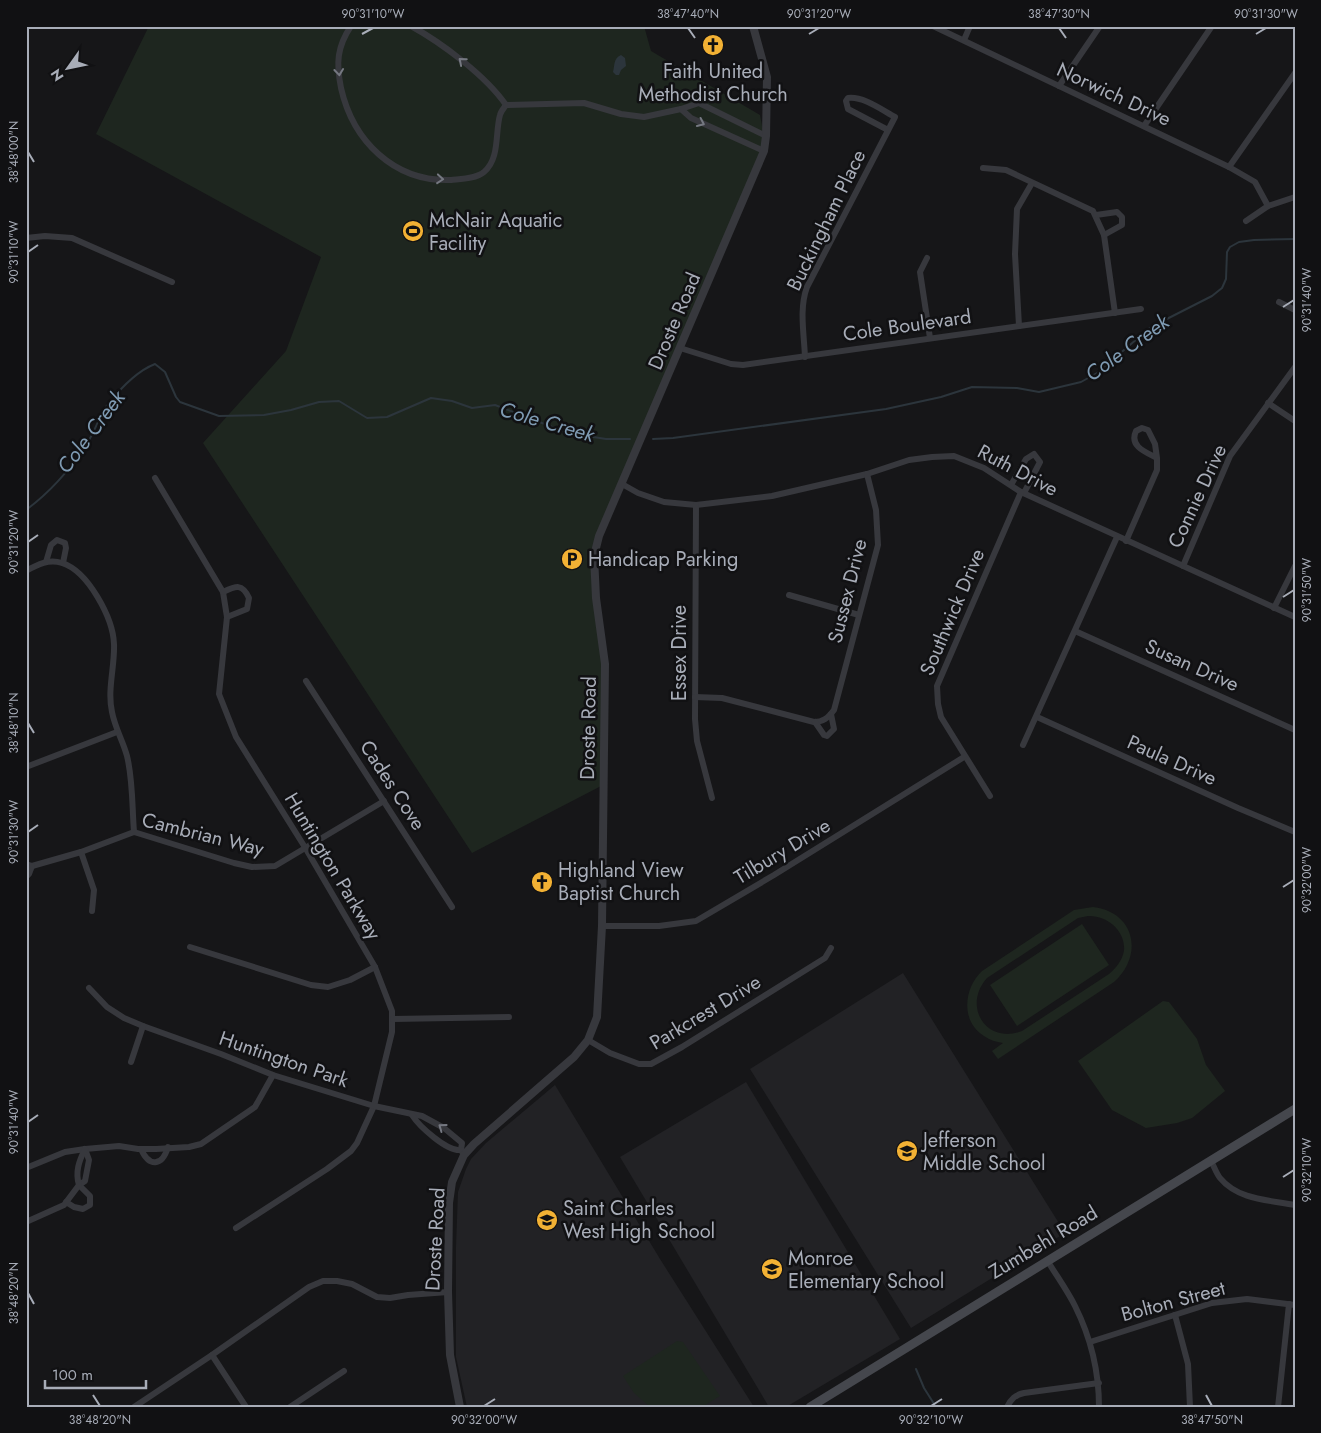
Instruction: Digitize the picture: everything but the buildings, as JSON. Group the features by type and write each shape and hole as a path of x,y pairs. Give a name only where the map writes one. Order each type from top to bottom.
{"main road":[{"name":"Zumbehl Road","path":"810,1407 1295,1109"}],"street":[{"path":"351,26 343,38 340,47 338,66 344,100 349,115 366,143 390,164 415,175 442,180 465,179 484,173 492,160 497,143 500,114 506,105"},
{"path":"411,26 460,59 498,94 506,105"},
{"name":"Droste Road","path":"460,1407 450,1356 448,1292 449,1202 452,1182 462,1152 474,1144 574,1057 588,1040 597,1017 602,926 605,664 596,598 594,556 599,536 764,151 767,77 753,26"},
{"name":"Norwich Drive","path":"934,26 1229,167 1255,182 1268,206"},
{"path":"964,40 970,26"},
{"path":"1059,86 1100,26"},
{"path":"1144,126 1212,26"},
{"path":"1229,167 1295,73"},
{"path":"854,97 895,117 888,130 848,109 846,102 848,98 854,97"},
{"path":"506,105 584,103 621,114 644,116 681,109 698,103 766,136"},
{"path":"681,109 691,118 764,151"},
{"name":"Buckingham Place","path":"805,356 802,312 803,298 807,287 888,130"},
{"path":"983,168 1006,170 1093,211 1104,235 1115,312"},
{"path":"1019,326 1015,254 1017,209 1032,183"},
{"path":"1246,221 1268,206 1295,197"},
{"path":"1096,215 1117,212 1122,218 1122,225 1104,235"},
{"path":"26,238 45,236 72,238 172,282"},
{"path":"927,258 920,272 930,338"},
{"path":"1279,302 1295,310"},
{"name":"Cole Boulevard","path":"680,348 736,365 1141,309"},
{"name":"Connie Drive","path":"1183,566 1230,456 1295,367"},
{"path":"1268,403 1295,421"},
{"path":"1126,541 1157,470 1157,458 1155,444 1148,430 1142,428 1136,430 1134,439 1138,448 1157,458"},
{"name":"Southwick Drive","path":"990,796 964,757 941,717 937,686 1022,492 1040,462 1034,454 1026,459 1010,485"},
{"name":"Ruth Drive","path":"622,484 638,493 664,502 696,505 772,496 867,474 909,460 954,456 984,468 1022,492 1117,537 1295,617"},
{"name":"Sussex Drive","path":"695,697 722,698 815,722 820,731 827,736 834,729 831,714 834,710 878,545 876,510 867,474"},
{"name":"Huntington Parkway","path":"155,478 223,592 227,617 219,694 236,737 306,849 375,967 392,1011 393,1019 392,1032 374,1106 367,1125 351,1151 327,1169 236,1228"},
{"name":"Essex Drive","path":"696,505 695,697 697,741 712,798"},
{"path":"1023,745 1117,537"},
{"path":"46,562 51,545 57,540 65,543 63,563"},
{"path":"26,571 43,562 63,563 80,574 96,594 108,617 114,642 111,711 117,732 127,754 134,832"},
{"path":"1274,608 1295,566"},
{"path":"223,592 235,587 241,587 249,598 247,609 227,617"},
{"path":"789,596 859,615"},
{"name":"Susan Drive","path":"1075,631 1295,730"},
{"name":"Cades Cove","path":"306,682 452,907"},
{"path":"815,722 825,720 831,714"},
{"name":"Paula Drive","path":"1037,717 1295,832"},
{"path":"26,767 117,732"},
{"name":"Tilbury Drive","path":"602,926 659,926 696,920 774,875 964,757"},
{"name":"Cambrian Way","path":"26,877 29,874 29,865 80,852 134,832 252,867 275,866 384,801"},
{"path":"80,852 94,890 92,911"},
{"path":"190,947 311,985 328,987 350,980 375,967"},
{"name":"Parkcrest Drive","path":"588,1040 639,1064 650,1064 677,1050 824,958 831,948"},
{"name":"Huntington Park","path":"89,988 107,1007 124,1018 143,1026 273,1075 374,1106 422,1116 444,1128 462,1143 462,1152"},
{"path":"393,1019 509,1017"},
{"path":"131,1062 143,1026"},
{"path":"26,1168 65,1152 85,1149 119,1146 141,1149 189,1147 201,1144 255,1107 273,1075"},
{"path":"412,1115 424,1130 450,1149 462,1152"},
{"path":"141,1149 144,1157 150,1162 154,1162 161,1161 168,1147"},
{"path":"66,1202 74,1207 83,1209 90,1205 90,1196 79,1185 76,1176 85,1149"},
{"path":"26,1222 64,1205 79,1185 85,1181 90,1160 85,1149"},
{"path":"1211,1161 1220,1178 1233,1190 1244,1196 1295,1205"},
{"path":"1047,1260 1075,1306 1090,1342 1099,1383 1099,1407"},
{"path":"134,1407 309,1287 337,1280 352,1284 377,1297 390,1298 448,1292"},
{"name":"Bolton Street","path":"1090,1342 1212,1303 1248,1299 1292,1304"},
{"path":"1278,1407 1292,1304"},
{"path":"1175,1315 1188,1364 1190,1407"},
{"path":"212,1355 246,1407"},
{"path":"290,1407 344,1371"},
{"path":"1007,1407 1016,1395 1099,1383"}],"shaded area":[{"path":"149,26 644,26 651,51 760,115 765,142 594,556 605,664 603,785 472,853 203,443 286,351 321,257 96,134"},
{"path":"621,55 625,58 626,66 619,75 616,75 613,72 615,62"},
{"path":"1093,907 1118,917 1126,926 1130,936 1132,948 1129,960 1114,982 998,1059 992,1051 1003,1043 993,1041 984,1036 976,1030 971,1022 967,1004 971,986 982,971 1074,910","holes":["1095,916 1108,921 1122,937 1124,951 1114,969 1022,1031 1009,1034 998,1033 989,1028 982,1020 978,1011 977,1000 980,989 987,978 1078,918"]},
{"path":"1082,924 1109,965 1017,1026 990,985"},
{"name":"Jefferson Middle School","path":"903,973 1065,1233 911,1328 750,1069"},
{"path":"1163,1001 1169,1002 1197,1039 1206,1065 1225,1091 1192,1118 1177,1123 1146,1128 1112,1110 1078,1061"},
{"name":"Monroe Elementary School","path":"746,1082 900,1339 786,1407 769,1407 620,1157"},
{"name":"Saint Charles West High School","path":"555,1085 660,1259 754,1407 467,1407 456,1357 458,1192 471,1159 486,1143"},
{"path":"677,1341 683,1342 720,1396 702,1407 650,1407 634,1393 623,1376"}],"waterway":[{"name":"Cole Creek","path":"653,439 673,438 886,409 941,397 972,387 1017,388 1039,392 1081,382 1097,373 1151,327 1212,296 1222,288 1226,279 1227,252 1230,247 1239,242 1254,240 1295,239"},
{"name":"Cole Creek","path":"26,510 51,488 74,462 89,440 108,404 118,392 135,376 155,364 165,372 180,402 219,416 264,415 319,402 339,401 367,418 387,417 431,398 452,401 472,408 495,405 568,433 606,439 630,439"},
{"path":"916,1369 924,1388 936,1407"}],"place":[{"name":"Faith United Methodist Church","path":"713,45"},
{"name":"McNair Aquatic Facility","path":"413,231"},
{"name":"Handicap Parking","path":"572,559"},
{"name":"Highland View Baptist Church","path":"542,882"},
{"name":"Jefferson Middle School","path":"907,1151"},
{"name":"Saint Charles West High School","path":"547,1220"},
{"name":"Monroe Elementary School","path":"772,1269"}]}
